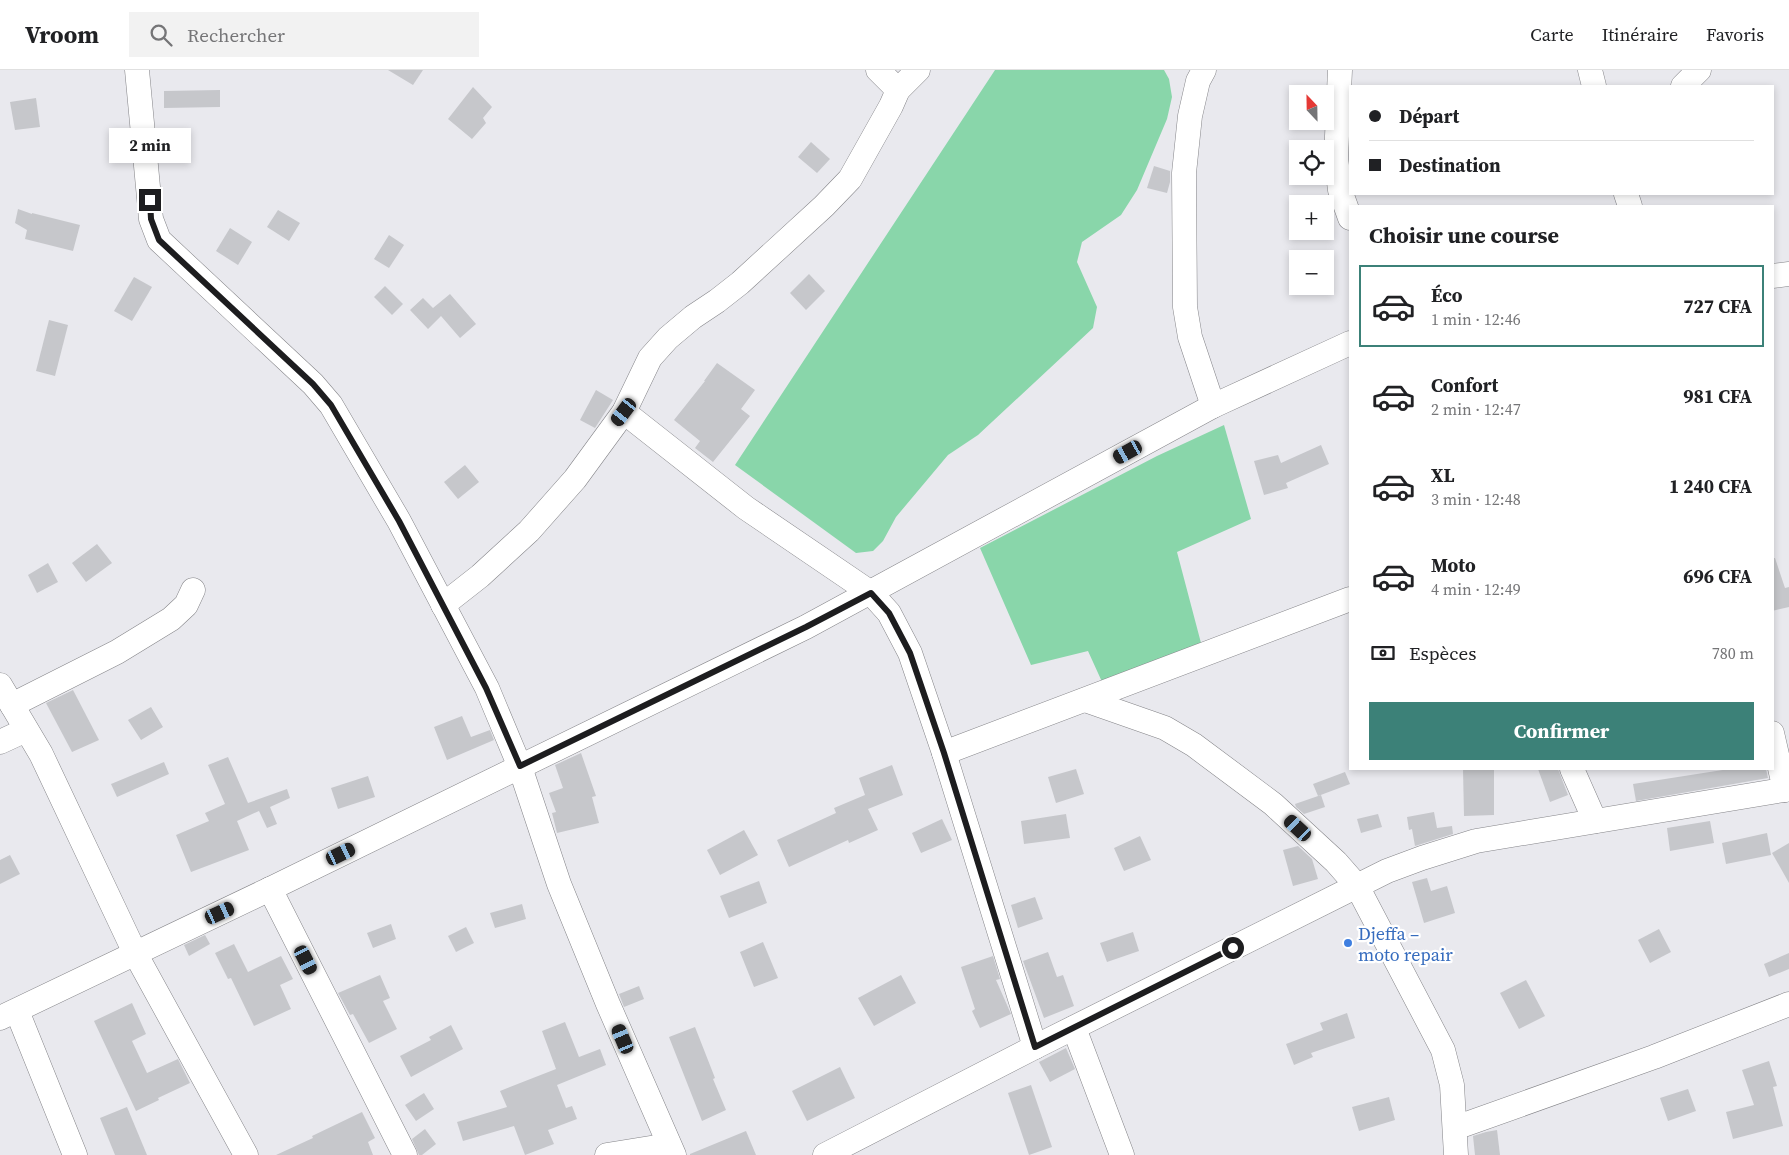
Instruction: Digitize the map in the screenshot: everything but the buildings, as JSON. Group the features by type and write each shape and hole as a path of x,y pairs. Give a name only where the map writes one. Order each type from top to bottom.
{"street":[{"path":"137,70 151,219 159,240 313,384 331,405 399,521 443,605 486,688 520,766 559,884 671,1150 607,1155"},
{"path":"878,70 898,90"},
{"path":"443,605 480,576 529,531 575,479 624,412 650,358 668,338 693,317 740,283 850,180 898,90 918,70"},
{"path":"1204,70 1198,81 1190,116 1184,173 1185,307 1190,337 1213,406"},
{"path":"1340,70 1336,158 1340,190 1349,215"},
{"path":"1590,70 1594,85"},
{"path":"1684,85 1699,70"},
{"path":"1774,276 1789,274"},
{"path":"75,1155 8,1015 806,627 1213,406 1349,343"},
{"path":"624,412 746,508 871,593 889,613 910,653 944,753 1035,1047"},
{"path":"12,705 117,652 171,619 186,605 193,590"},
{"path":"944,753 1349,599"},
{"path":"0,685 41,754 135,953 246,1155"},
{"path":"1085,700 1165,728 1194,745 1273,804 1336,862 1357,886 1443,1050 1452,1085 1451,1147 1654,1057 1789,1004"},
{"path":"0,742 26,730"},
{"path":"825,1155 1035,1047 1396,868 1476,841 1787,790 1774,741"},
{"path":"1572,770 1595,821"},
{"path":"270,889 405,1155"},
{"path":"1074,1028 1122,1155"}],"green space":[{"path":"995,70 1164,70 1169,79 1172,97 1167,119 1137,190 1121,215 1082,242 1077,262 1097,307 1093,328 978,435 948,455 896,517 883,541 873,551 856,553 735,465"},
{"path":"1224,425 1251,519 1177,552 1201,643 1103,684 1088,651 1031,665 980,548 1157,456"}],"place":[{"name":"Djeffa – moto repair","path":"1348,943"}],"route":[{"path":"150,200 151,219 159,240 313,384 331,405 399,521 486,688 520,766 806,627 871,593 889,613 910,653 944,753 1035,1047 1233,948"}]}
